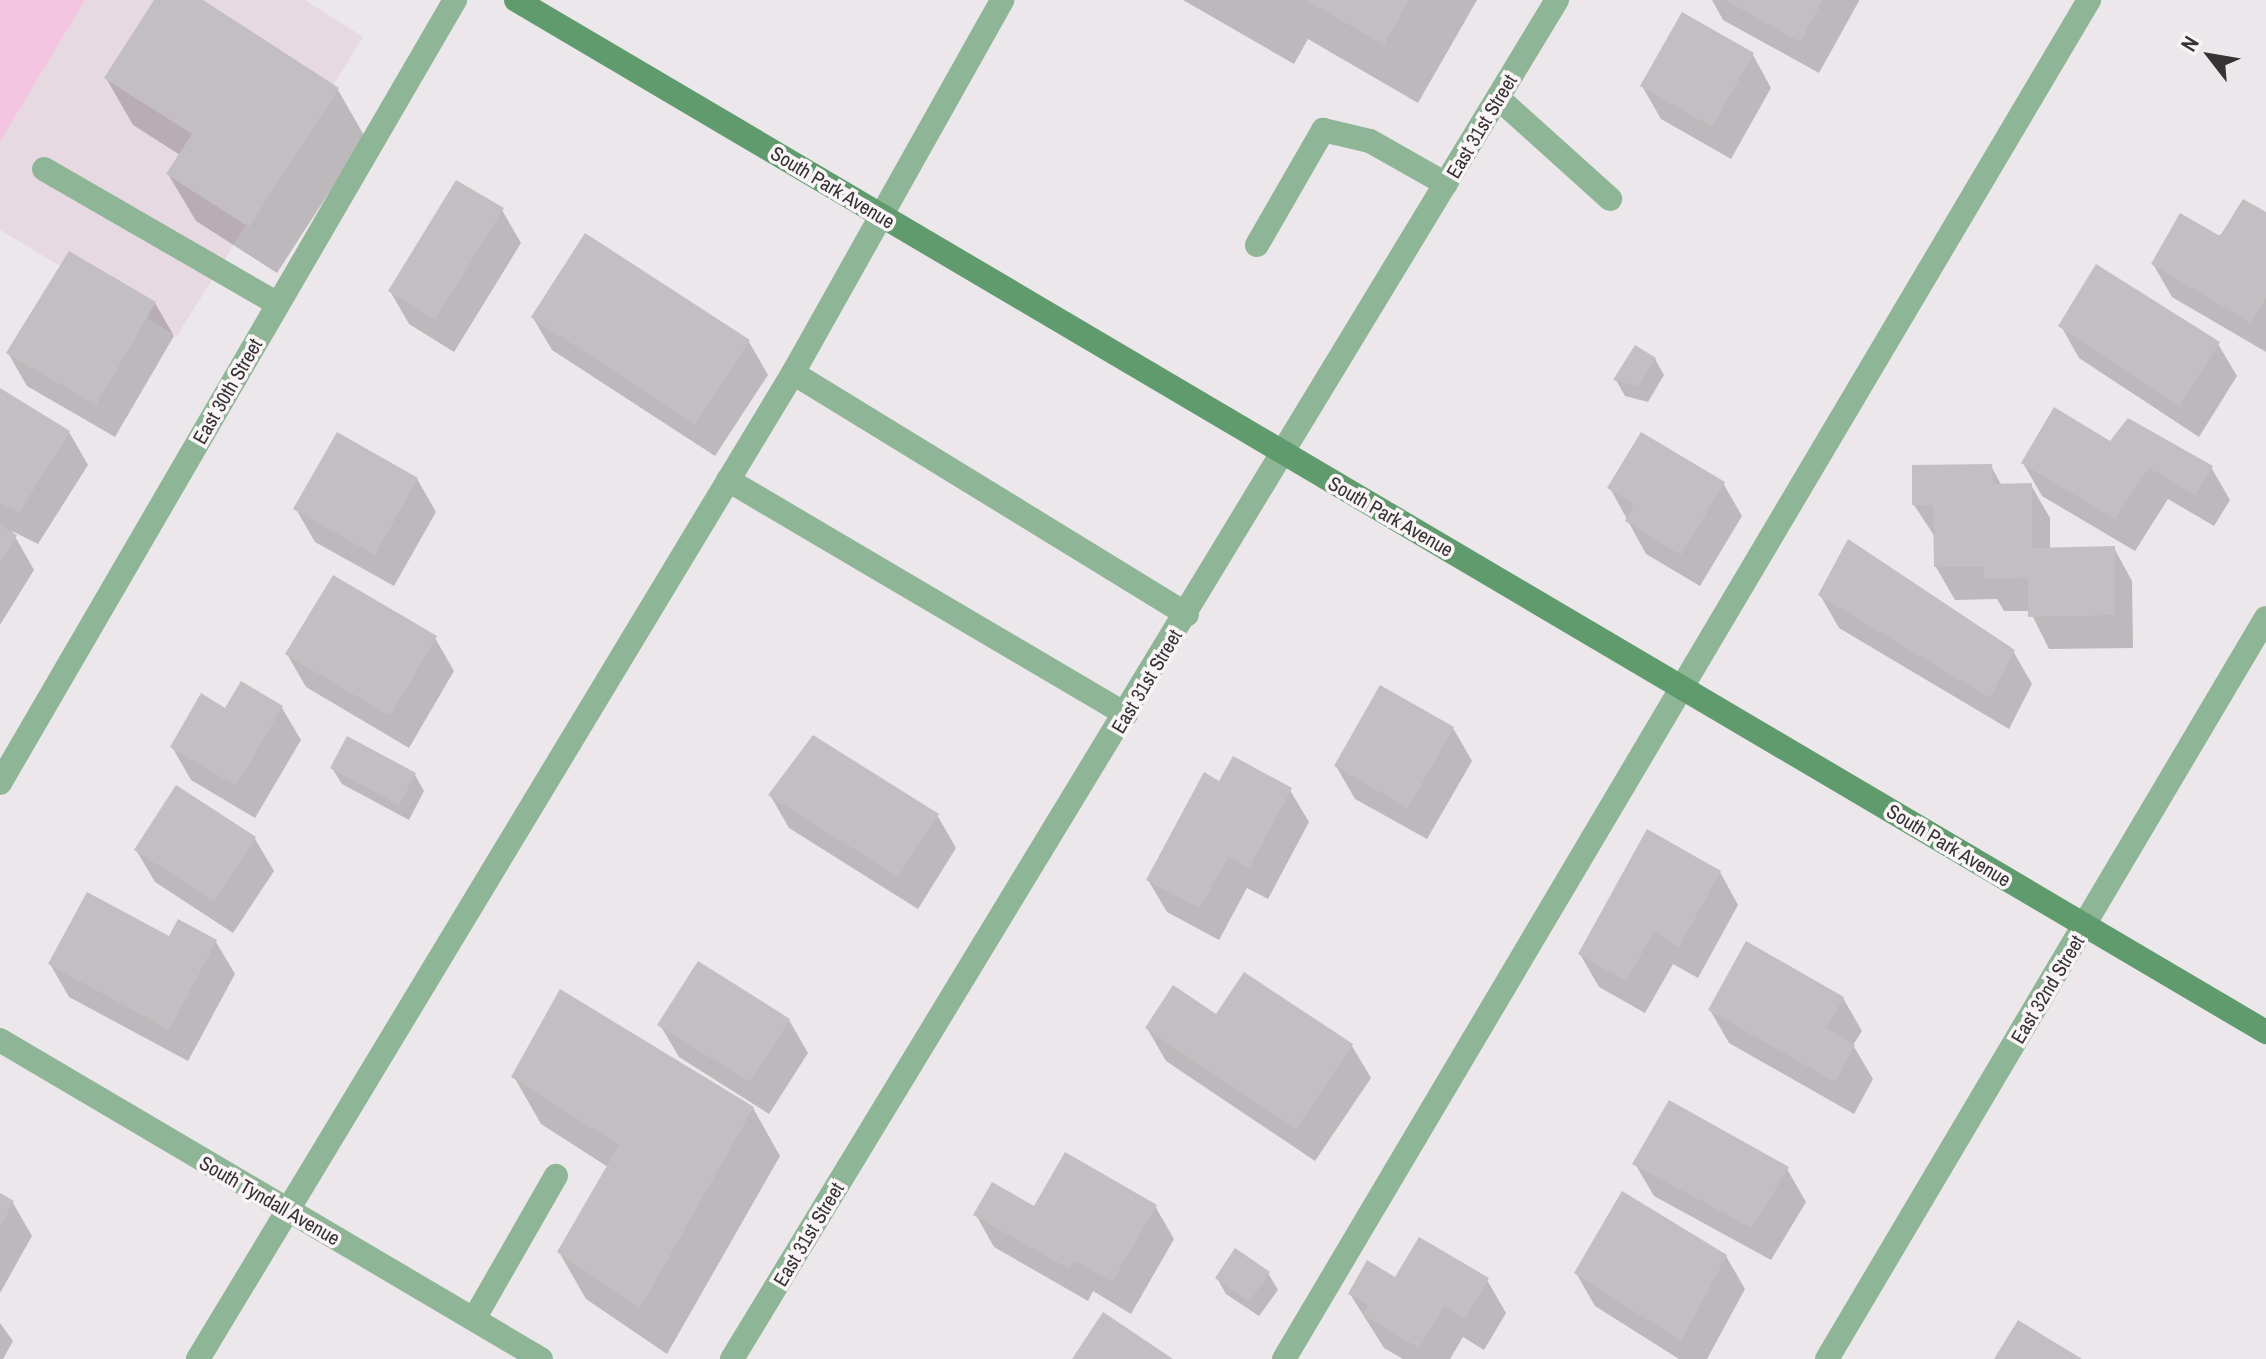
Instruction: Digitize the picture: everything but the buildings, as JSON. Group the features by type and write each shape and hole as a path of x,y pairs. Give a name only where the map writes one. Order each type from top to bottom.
{"main road":[{"name":"South Park Avenue","path":"516,0 2266,1032"}],"street":[{"name":"East 30th Street","path":"0,783 455,0"},
{"path":"198,1359 285,1209 793,373 1002,0"},
{"name":"East 31st Street","path":"732,1359 1285,453 1557,0"},
{"path":"1284,1359 2089,0"},
{"path":"1498,98 1610,199"},
{"path":"1257,245 1323,130 1370,141 1446,184"},
{"path":"44,169 278,304"},
{"path":"793,373 1187,614"},
{"path":"728,480 1126,714"},
{"name":"East 32nd Street","path":"1827,1359 2266,618"},
{"name":"South Tyndall Avenue","path":"0,1040 541,1359"},
{"path":"474,1319 556,1176"}],"shaded area":[{"path":"0,0 305,0 363,37 177,336 0,230"},
{"path":"0,0 85,0 0,142"}]}
